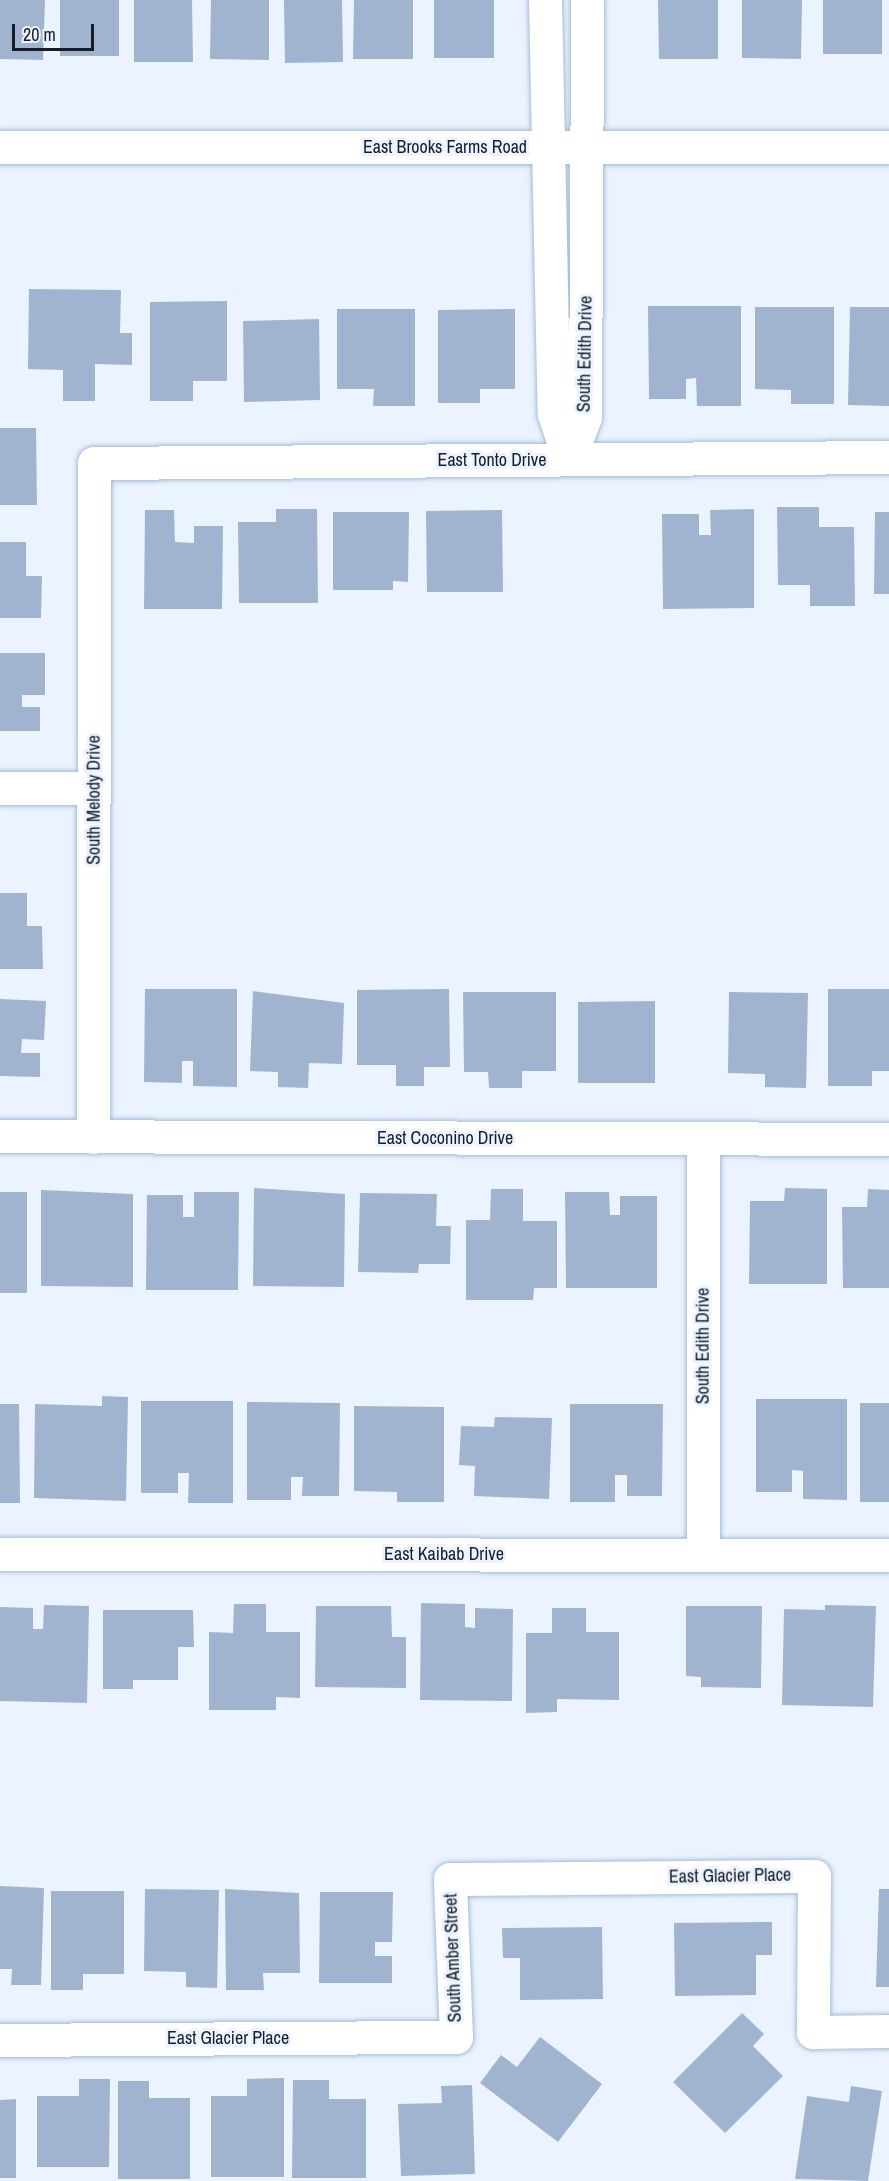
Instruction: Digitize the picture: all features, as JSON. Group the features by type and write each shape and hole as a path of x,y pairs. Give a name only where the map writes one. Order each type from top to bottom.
{"street":[{"path":"545,6 588,6"},
{"name":"South Edith Drive","path":"545,6 544,147 552,192 554,414 569,459"},
{"name":"South Edith Drive","path":"569,459 585,417 588,6"},
{"name":"East Brooks Farms Road","path":"0,147 889,147"},
{"path":"552,308 586,308"},
{"name":"East Tonto Drive","path":"94,463 889,457"},
{"name":"South Melody Drive","path":"93,1137 94,463"},
{"path":"0,788 94,788"},
{"name":"East Coconino Drive","path":"0,1137 889,1139"},
{"name":"South Edith Drive","path":"704,1138 704,1555"},
{"name":"East Kaibab Drive","path":"0,1554 889,1555"},
{"name":"East Glacier Place","path":"450,1879 814,1876 813,2032 889,2031"},
{"name":"South Amber Street","path":"450,1879 456,2037"},
{"name":"East Glacier Place","path":"0,2040 456,2037"}],"building":[{"path":"0,0 45,0 43,60 0,59"},
{"path":"60,0 119,0 119,56 60,56"},
{"path":"134,0 192,0 193,62 134,62"},
{"path":"211,0 269,0 269,60 210,59"},
{"path":"284,0 342,0 343,62 285,63"},
{"path":"354,0 413,0 413,59 353,59"},
{"path":"434,0 494,0 494,58 434,58"},
{"path":"658,0 718,0 718,59 659,59"},
{"path":"742,0 802,0 801,59 742,58"},
{"path":"823,0 882,0 882,54 823,54"},
{"path":"29,289 121,290 120,333 132,333 132,365 95,364 95,401 63,401 63,370 28,369"},
{"path":"227,301 227,381 193,381 193,401 150,401 150,302"},
{"path":"648,306 741,306 741,406 697,406 696,378 686,379 686,399 649,399"},
{"path":"755,307 834,307 834,404 791,404 791,390 755,389"},
{"path":"850,307 889,307 889,406 848,405"},
{"path":"337,309 415,309 415,406 373,406 374,389 337,389"},
{"path":"515,309 515,389 480,389 480,403 438,403 438,310"},
{"path":"319,319 320,400 244,402 243,321"},
{"path":"0,428 36,428 37,505 0,505"},
{"path":"777,507 819,507 819,527 854,527 855,606 810,606 810,585 778,585"},
{"path":"276,509 317,509 318,603 239,603 238,522 276,522"},
{"path":"754,509 754,608 663,609 662,514 699,514 699,535 711,535 710,510"},
{"path":"145,510 174,510 175,542 194,543 194,526 223,526 222,609 144,609"},
{"path":"502,510 503,592 427,592 426,511"},
{"path":"333,512 409,512 408,582 393,581 393,590 333,590"},
{"path":"875,512 889,512 889,594 874,594"},
{"path":"0,542 26,542 26,576 42,576 41,618 0,618"},
{"path":"0,653 45,653 45,695 22,695 22,707 40,707 40,731 0,731"},
{"path":"0,893 27,893 27,926 42,926 43,969 0,969"},
{"path":"145,989 237,989 237,1087 193,1086 193,1061 182,1061 182,1083 144,1082"},
{"path":"449,989 450,1067 424,1067 424,1086 396,1086 396,1065 357,1065 357,990"},
{"path":"828,989 889,989 889,1071 872,1071 872,1086 828,1086"},
{"path":"253,991 344,1003 342,1064 309,1063 308,1088 278,1087 278,1072 250,1071"},
{"path":"463,992 556,992 556,1071 522,1071 522,1088 489,1088 488,1072 464,1072"},
{"path":"729,992 808,993 806,1088 765,1087 765,1074 728,1073"},
{"path":"0,999 46,1001 44,1040 22,1039 21,1053 40,1053 40,1077 0,1076"},
{"path":"655,1001 655,1083 578,1083 578,1002"},
{"path":"254,1188 345,1194 344,1287 253,1286"},
{"path":"785,1188 827,1189 827,1284 749,1284 750,1201 784,1201"},
{"path":"491,1189 523,1189 523,1221 557,1221 557,1288 534,1288 533,1300 466,1300 466,1220 490,1220"},
{"path":"868,1189 889,1190 889,1288 843,1288 842,1207 867,1207"},
{"path":"41,1190 133,1194 133,1287 41,1286"},
{"path":"0,1192 27,1192 27,1293 0,1293"},
{"path":"194,1192 239,1192 238,1290 146,1290 147,1195 183,1195 183,1217 194,1217"},
{"path":"565,1192 609,1192 610,1215 620,1215 620,1196 657,1196 657,1288 566,1288"},
{"path":"360,1193 437,1194 436,1226 451,1226 450,1264 419,1264 418,1273 358,1272"},
{"path":"102,1396 128,1397 126,1501 34,1498 35,1404 102,1406"},
{"path":"756,1399 847,1399 847,1500 803,1499 803,1471 792,1470 792,1492 756,1492"},
{"path":"141,1401 233,1401 233,1503 188,1503 189,1473 178,1473 178,1493 141,1493"},
{"path":"247,1402 340,1403 339,1496 302,1496 303,1477 291,1477 291,1500 247,1500"},
{"path":"860,1403 889,1403 889,1502 860,1502"},
{"path":"0,1404 19,1404 20,1503 0,1503"},
{"path":"570,1404 663,1404 662,1496 627,1496 627,1475 615,1475 615,1502 570,1502"},
{"path":"354,1406 444,1407 444,1502 397,1502 397,1492 354,1491"},
{"path":"495,1417 552,1418 549,1499 474,1496 475,1466 459,1465 461,1426 494,1427"},
{"path":"421,1603 465,1604 465,1627 475,1628 475,1608 513,1609 512,1701 420,1700"},
{"path":"234,1604 266,1604 266,1632 300,1632 300,1698 276,1697 276,1710 209,1710 209,1632 233,1633"},
{"path":"44,1605 89,1606 87,1703 0,1701 0,1607 33,1608 33,1629 43,1629"},
{"path":"825,1605 876,1606 873,1707 782,1705 784,1609 825,1610"},
{"path":"316,1606 391,1606 392,1637 406,1637 406,1688 315,1687"},
{"path":"686,1606 762,1606 761,1688 701,1687 701,1677 686,1676"},
{"path":"552,1608 586,1608 586,1632 619,1632 619,1700 557,1699 557,1712 526,1713 526,1633 552,1633"},
{"path":"103,1610 193,1610 194,1647 178,1647 178,1680 133,1680 133,1689 103,1689"},
{"path":"0,1886 44,1888 41,1985 11,1985 12,1969 0,1969"},
{"path":"145,1889 219,1890 217,1988 186,1987 186,1972 144,1971"},
{"path":"225,1889 299,1893 300,1973 263,1973 264,1990 226,1990"},
{"path":"879,1889 889,1889 889,1987 876,1987"},
{"path":"51,1891 124,1891 124,1974 83,1974 83,1990 51,1990"},
{"path":"320,1892 393,1892 392,1942 375,1942 375,1956 392,1956 392,1983 319,1983"},
{"path":"772,1922 772,1955 756,1955 756,1995 675,1996 674,1923"},
{"path":"602,1927 603,1999 520,2000 520,1958 503,1958 502,1928"},
{"path":"742,2013 764,2034 753,2046 783,2076 725,2133 673,2082"},
{"path":"540,2037 602,2084 558,2142 480,2083 501,2055 517,2067"},
{"path":"284,2078 284,2177 211,2177 211,2096 247,2096 247,2079"},
{"path":"79,2079 110,2079 109,2167 37,2167 37,2096 79,2096"},
{"path":"293,2080 329,2080 329,2099 366,2099 366,2178 292,2178"},
{"path":"118,2081 149,2081 149,2098 190,2098 190,2179 118,2179"},
{"path":"472,2085 475,2174 401,2176 398,2104 442,2103 441,2086"},
{"path":"851,2086 882,2091 868,2181 795,2179 807,2096 849,2102"},
{"path":"16,2099 16,2178 0,2178 0,2100"}]}
